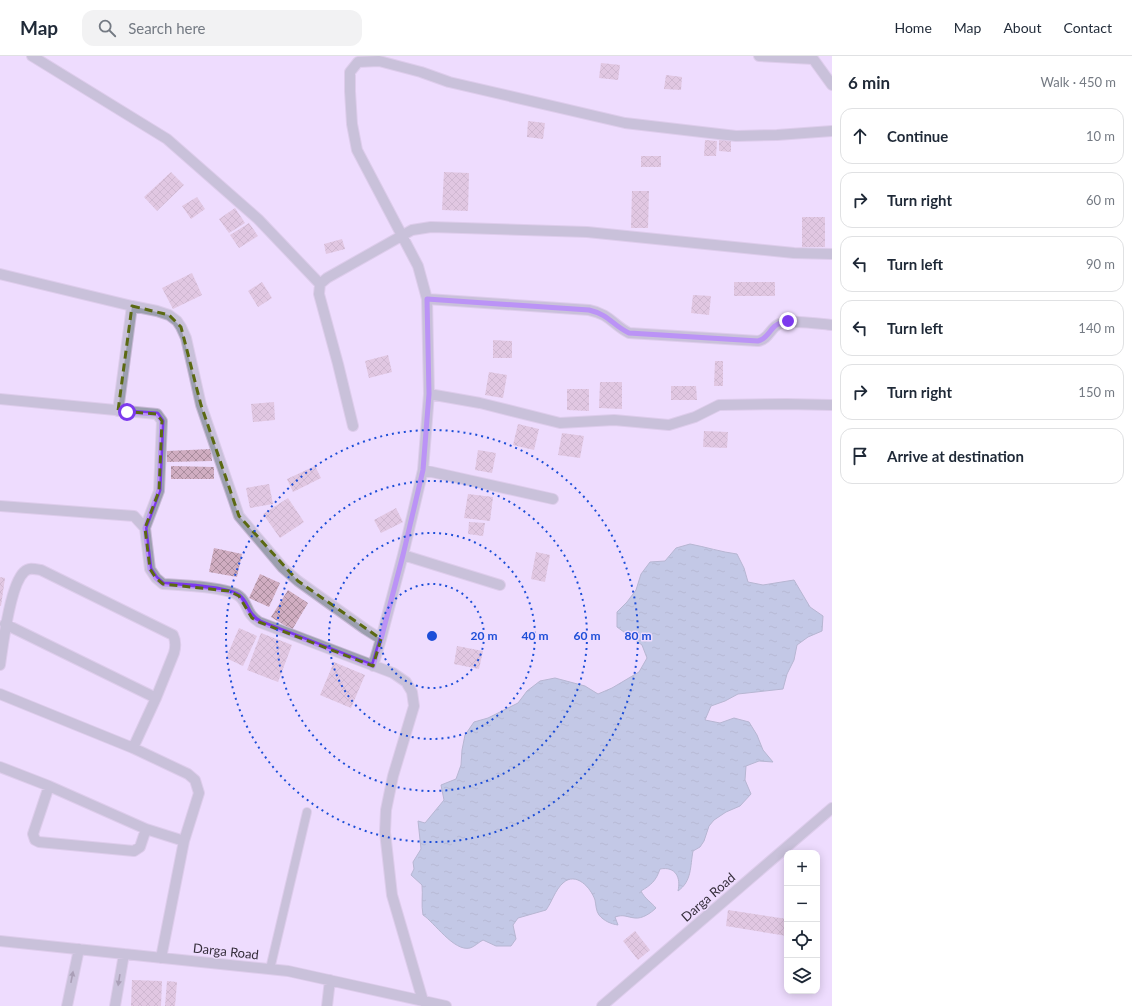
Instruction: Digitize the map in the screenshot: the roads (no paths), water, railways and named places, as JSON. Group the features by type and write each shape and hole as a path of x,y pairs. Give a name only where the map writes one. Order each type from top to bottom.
{"street":[{"path":"32,56 167,139 258,219 320,284"},
{"path":"758,56 812,58 832,85"},
{"path":"373,666 403,555 423,470 429,394 427,299 418,266 357,150 352,124 350,72 358,62 379,61 449,82 625,123 736,136 832,131"},
{"path":"353,426 319,294 320,284 327,278 412,230 431,226 588,232 786,252 832,254"},
{"path":"0,274 169,315 181,327 186,338 204,415 239,516 283,568 298,582 381,639"},
{"path":"427,299 589,310 606,316 622,330 629,333 758,341 766,337 775,326 788,321 832,325"},
{"path":"118,411 132,306"},
{"path":"429,394 480,403 560,423 614,420 669,425 695,417 719,405 832,405"},
{"path":"0,399 157,414 162,421 159,490 145,528 150,569 156,578 163,584 229,591 239,596 252,618 393,673 406,682 412,692 414,706 393,776 386,810 385,832 392,895 423,1001"},
{"path":"423,470 552,499"},
{"path":"0,506 134,516 145,528"},
{"path":"403,555 500,585"},
{"path":"0,665 5,624 18,579 25,571 31,568 41,570 172,635 176,641 176,647 156,698 133,748"},
{"path":"5,624 156,698"},
{"path":"0,694 133,748 188,774 195,780 198,793 184,842 161,958"},
{"path":"0,768 49,786 146,829 184,842"},
{"path":"49,786 33,834 35,840 39,842 134,852 140,847 146,829"},
{"name":"Darga Road","path":"602,1006 832,808"},
{"name":"Darga Road","path":"0,941 288,971 443,1006"},
{"path":"67,1006 79,949"},
{"path":"115,1006 124,954"},
{"path":"327,1006 330,980"}],"lane":[{"path":"270,969 307,812"}],"water":[{"path":"690,544 737,554 744,568 748,582 763,585 794,580 810,607 823,616 822,631 808,637 797,645 794,660 787,674 783,689 738,694 711,706 705,720 720,723 734,718 749,722 757,735 763,750 773,762 759,761 746,766 745,780 751,794 740,806 726,812 714,820 709,826 704,841 700,847 693,851 690,873 683,887 678,891 679,882 674,871 670,869 660,869 653,882 641,891 656,908 652,912 641,918 623,916 615,917 618,925 608,922 598,913 593,895 587,886 578,880 573,879 568,880 560,886 546,910 518,918 513,925 516,939 511,946 496,946 483,940 470,948 457,946 423,915 422,885 411,875 414,869 413,862 421,849 418,821 425,823 444,800 441,785 456,779 461,765 465,735 474,722 488,718 518,703 527,691 540,681 555,678 585,686 598,694 612,688 639,672 647,658 642,645 617,627 617,612 636,590 641,574 650,562 665,561 676,548"}]}
